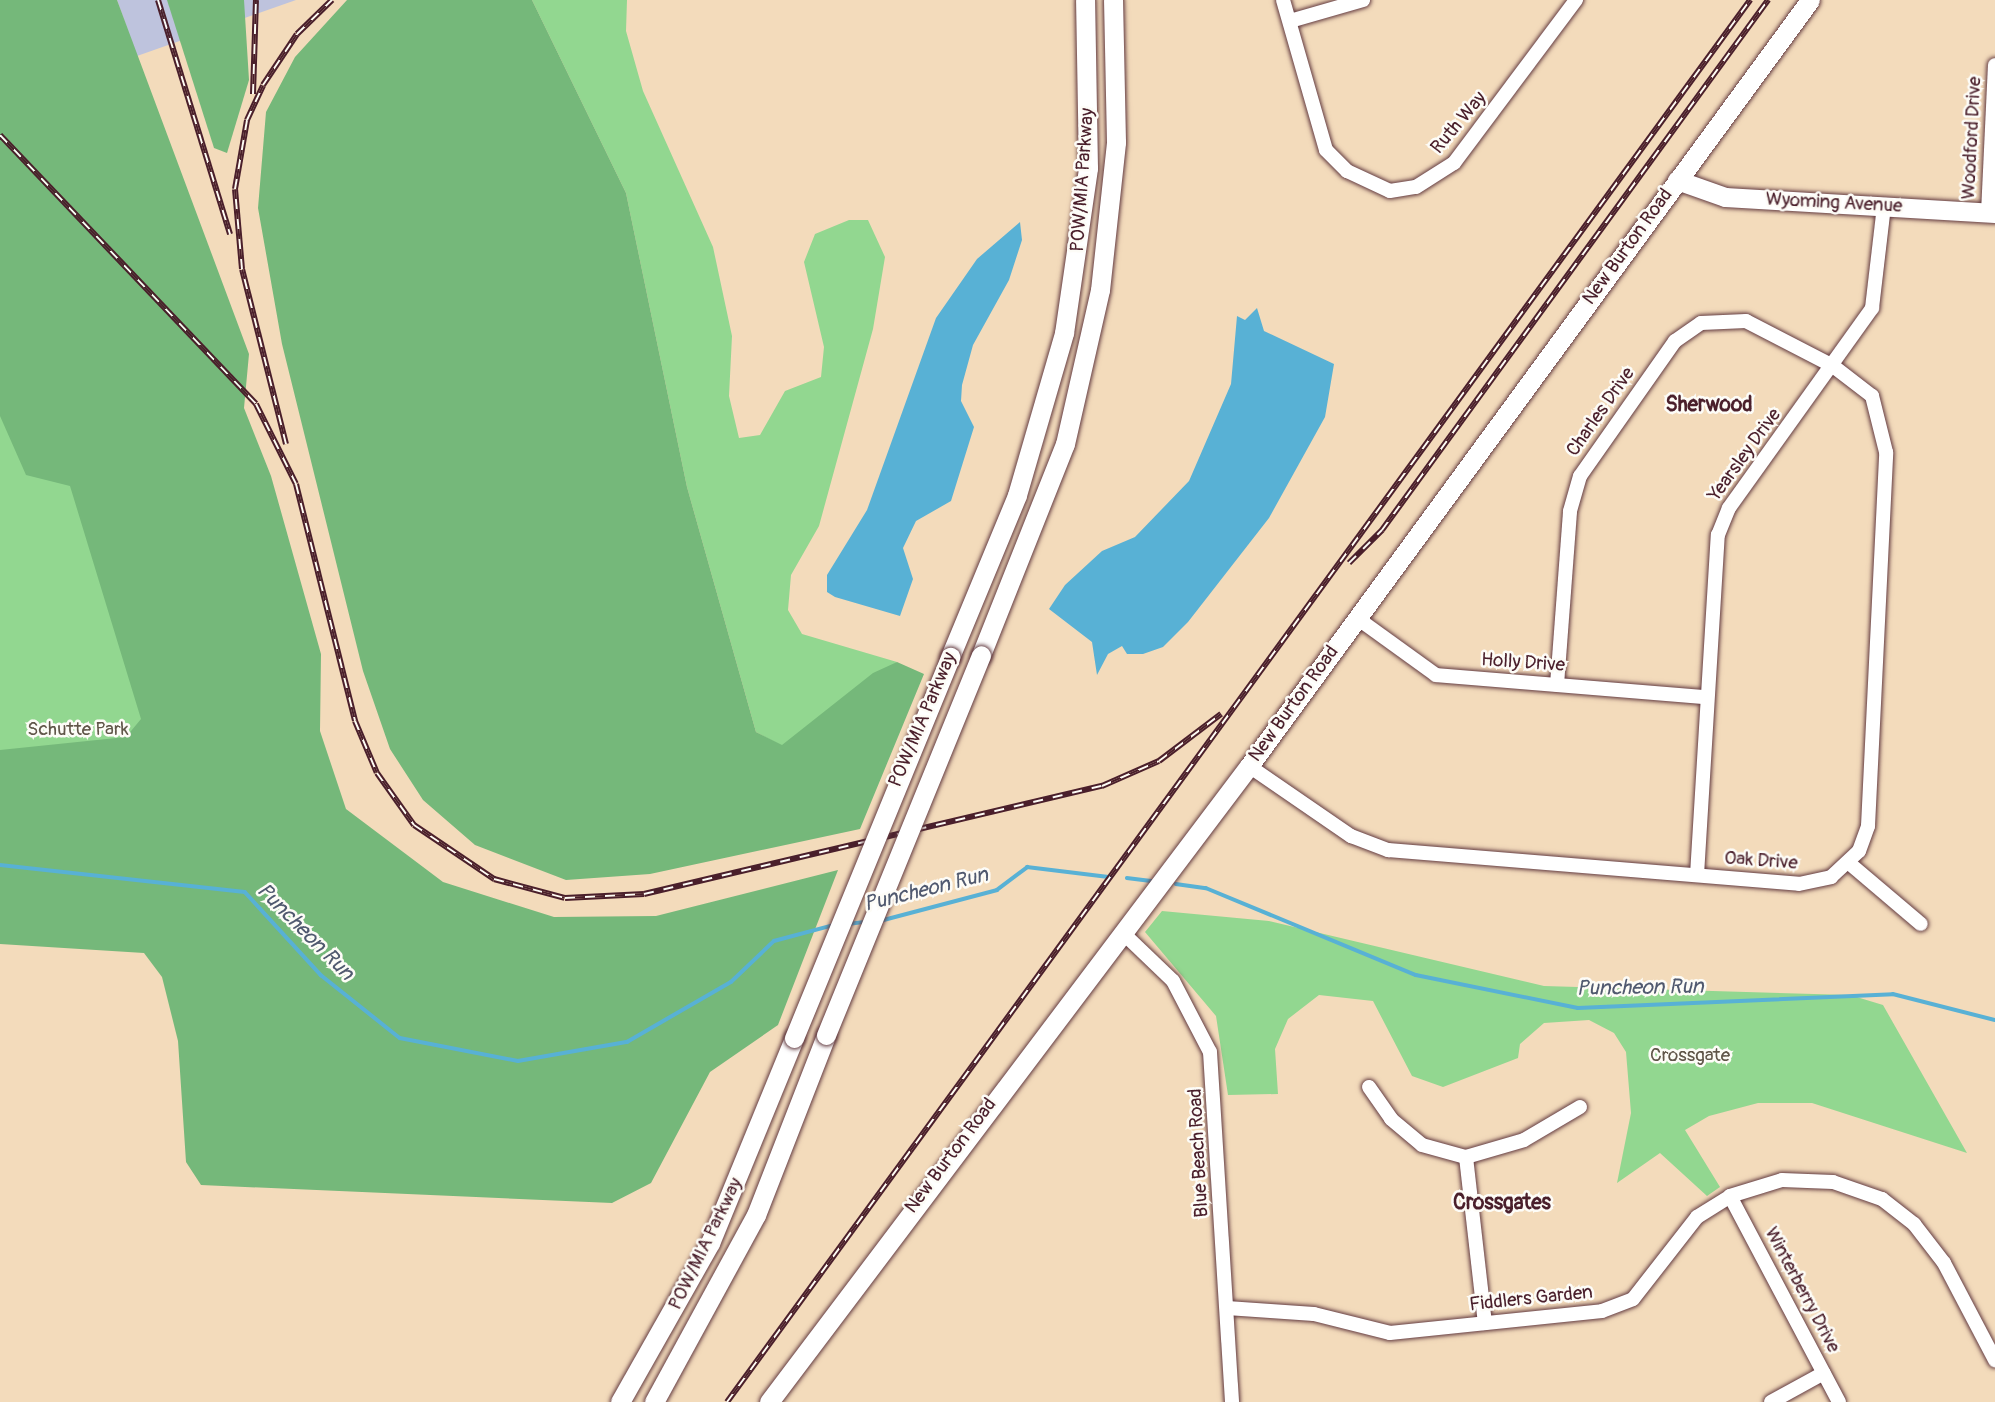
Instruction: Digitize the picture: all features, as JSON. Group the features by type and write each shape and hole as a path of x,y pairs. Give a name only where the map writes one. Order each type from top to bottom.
{"main road":[{"name":"POW/MIA Parkway","path":"620,1402 710,1243 1017,495 1064,333 1088,168 1085,0"},
{"name":"POW/MIA Parkway","path":"654,1402 756,1215 1065,444 1100,289 1116,142 1113,0"},
{"name":"New Burton Road","path":"768,1402 1249,766 1810,0"},
{"name":"Wyoming Avenue","path":"1677,180 1725,197 1991,213"}],"street":[{"name":"Ruth Way","path":"1283,0 1326,150 1348,171 1390,191 1416,187 1454,163 1576,0"},
{"path":"1290,21 1363,0"},
{"name":"Woodford Drive","path":"1991,213 1995,65"},
{"name":"Yearsley Drive","path":"1696,875 1705,697 1722,520 1833,366 1878,293 1884,206"},
{"name":"Charles Drive","path":"1557,685 1570,512 1580,476 1675,341 1701,323 1746,321 1833,366"},
{"path":"1833,366 1872,396 1886,452 1868,826 1849,863 1921,924"},
{"name":"Holly Drive","path":"1357,618 1436,675 1705,697"},
{"name":"Oak Drive","path":"1249,766 1379,848 1799,884 1831,877 1849,863"},
{"name":"Blue Beach Road","path":"1123,933 1173,981 1210,1052 1232,1402"},
{"path":"1369,1087 1391,1119 1422,1145 1466,1157 1524,1140 1580,1107"},
{"path":"1466,1157 1485,1323"},
{"name":"Fiddlers Garden","path":"1227,1308 1314,1314 1390,1333 1602,1311 1633,1299 1696,1217 1730,1196 1782,1180 1833,1182 1882,1199 1914,1224 1944,1263 1995,1360"},
{"name":"Winterberry Drive","path":"1730,1196 1839,1402"},
{"path":"1771,1402 1824,1373"}],"shaded area":[{"path":"117,0 296,0 137,56"}],"green space":[{"path":"0,0 117,0 249,354 244,408 271,476 321,654 320,731 346,809 443,882 554,917 656,916 838,870 778,1025 710,1072 651,1183 612,1203 201,1185 186,1162 178,1041 162,977 144,953 0,944 0,750 126,737 141,719 70,486 26,475 0,416"},
{"path":"167,0 244,0 249,80 227,153 214,148"},
{"path":"347,0 532,0 626,193 687,487 756,732 782,745 873,673 897,662 924,674 860,829 650,874 566,880 475,845 423,800 390,749 363,671 282,344 258,208 266,112 295,57"},
{"path":"532,0 627,0 626,31 643,91 713,247 732,336 729,396 739,438 760,435 785,391 821,377 824,347 804,262 815,234 849,220 868,220 885,257 873,329 819,526 791,575 788,610 802,634 897,662 782,746 756,732 687,487 626,193"},
{"name":"Schutte Park","path":"0,258 186,809 0,810"},
{"name":"Crossgate","path":"1162,911 1269,921 1544,986 1850,995 1883,1005 1967,1153 1812,1103 1758,1103 1709,1116 1685,1130 1720,1187 1707,1196 1660,1153 1617,1183 1631,1113 1626,1052 1614,1033 1589,1020 1544,1023 1520,1044 1518,1058 1443,1087 1412,1076 1373,1001 1319,995 1288,1019 1275,1049 1278,1094 1228,1095 1216,1016 1145,932"}],"water":[{"path":"1020,222 1022,240 1009,280 973,345 962,385 961,401 974,427 951,501 916,521 903,548 913,579 900,616 835,597 827,592 827,575 867,510 936,318 977,259"},
{"path":"1257,308 1264,331 1334,364 1325,417 1269,518 1188,622 1163,647 1143,654 1127,654 1122,646 1108,654 1097,675 1092,642 1049,609 1065,585 1102,551 1135,537 1189,481 1231,384 1237,316 1245,320"}],"waterway":[{"name":"Puncheon Run","path":"0,865 245,892 321,975 400,1038 518,1061 627,1042 731,982 774,941 834,925"},
{"name":"Puncheon Run","path":"880,921 997,890 1027,867 1110,877"},
{"name":"Puncheon Run","path":"1127,878 1153,881"},
{"name":"Puncheon Run","path":"1176,884 1206,888 1416,975 1578,1008 1893,994 1995,1020"},
{"name":"Puncheon Run","path":"848,924 865,922"}],"railway":[{"path":"158,0 230,234"},
{"path":"253,94 256,0"},
{"path":"286,444 242,269 235,189 247,120 263,85 297,34 332,0"},
{"path":"727,1402 1750,0"},
{"path":"1349,563 1382,530 1768,0"},
{"path":"0,135 256,404 296,484 355,721 377,773 414,825 494,879 565,898 644,894 1102,786 1159,761 1221,714"}],"district":[{"name":"Sherwood","path":"1709,405"},
{"name":"Crossgates","path":"1502,1203"}]}
